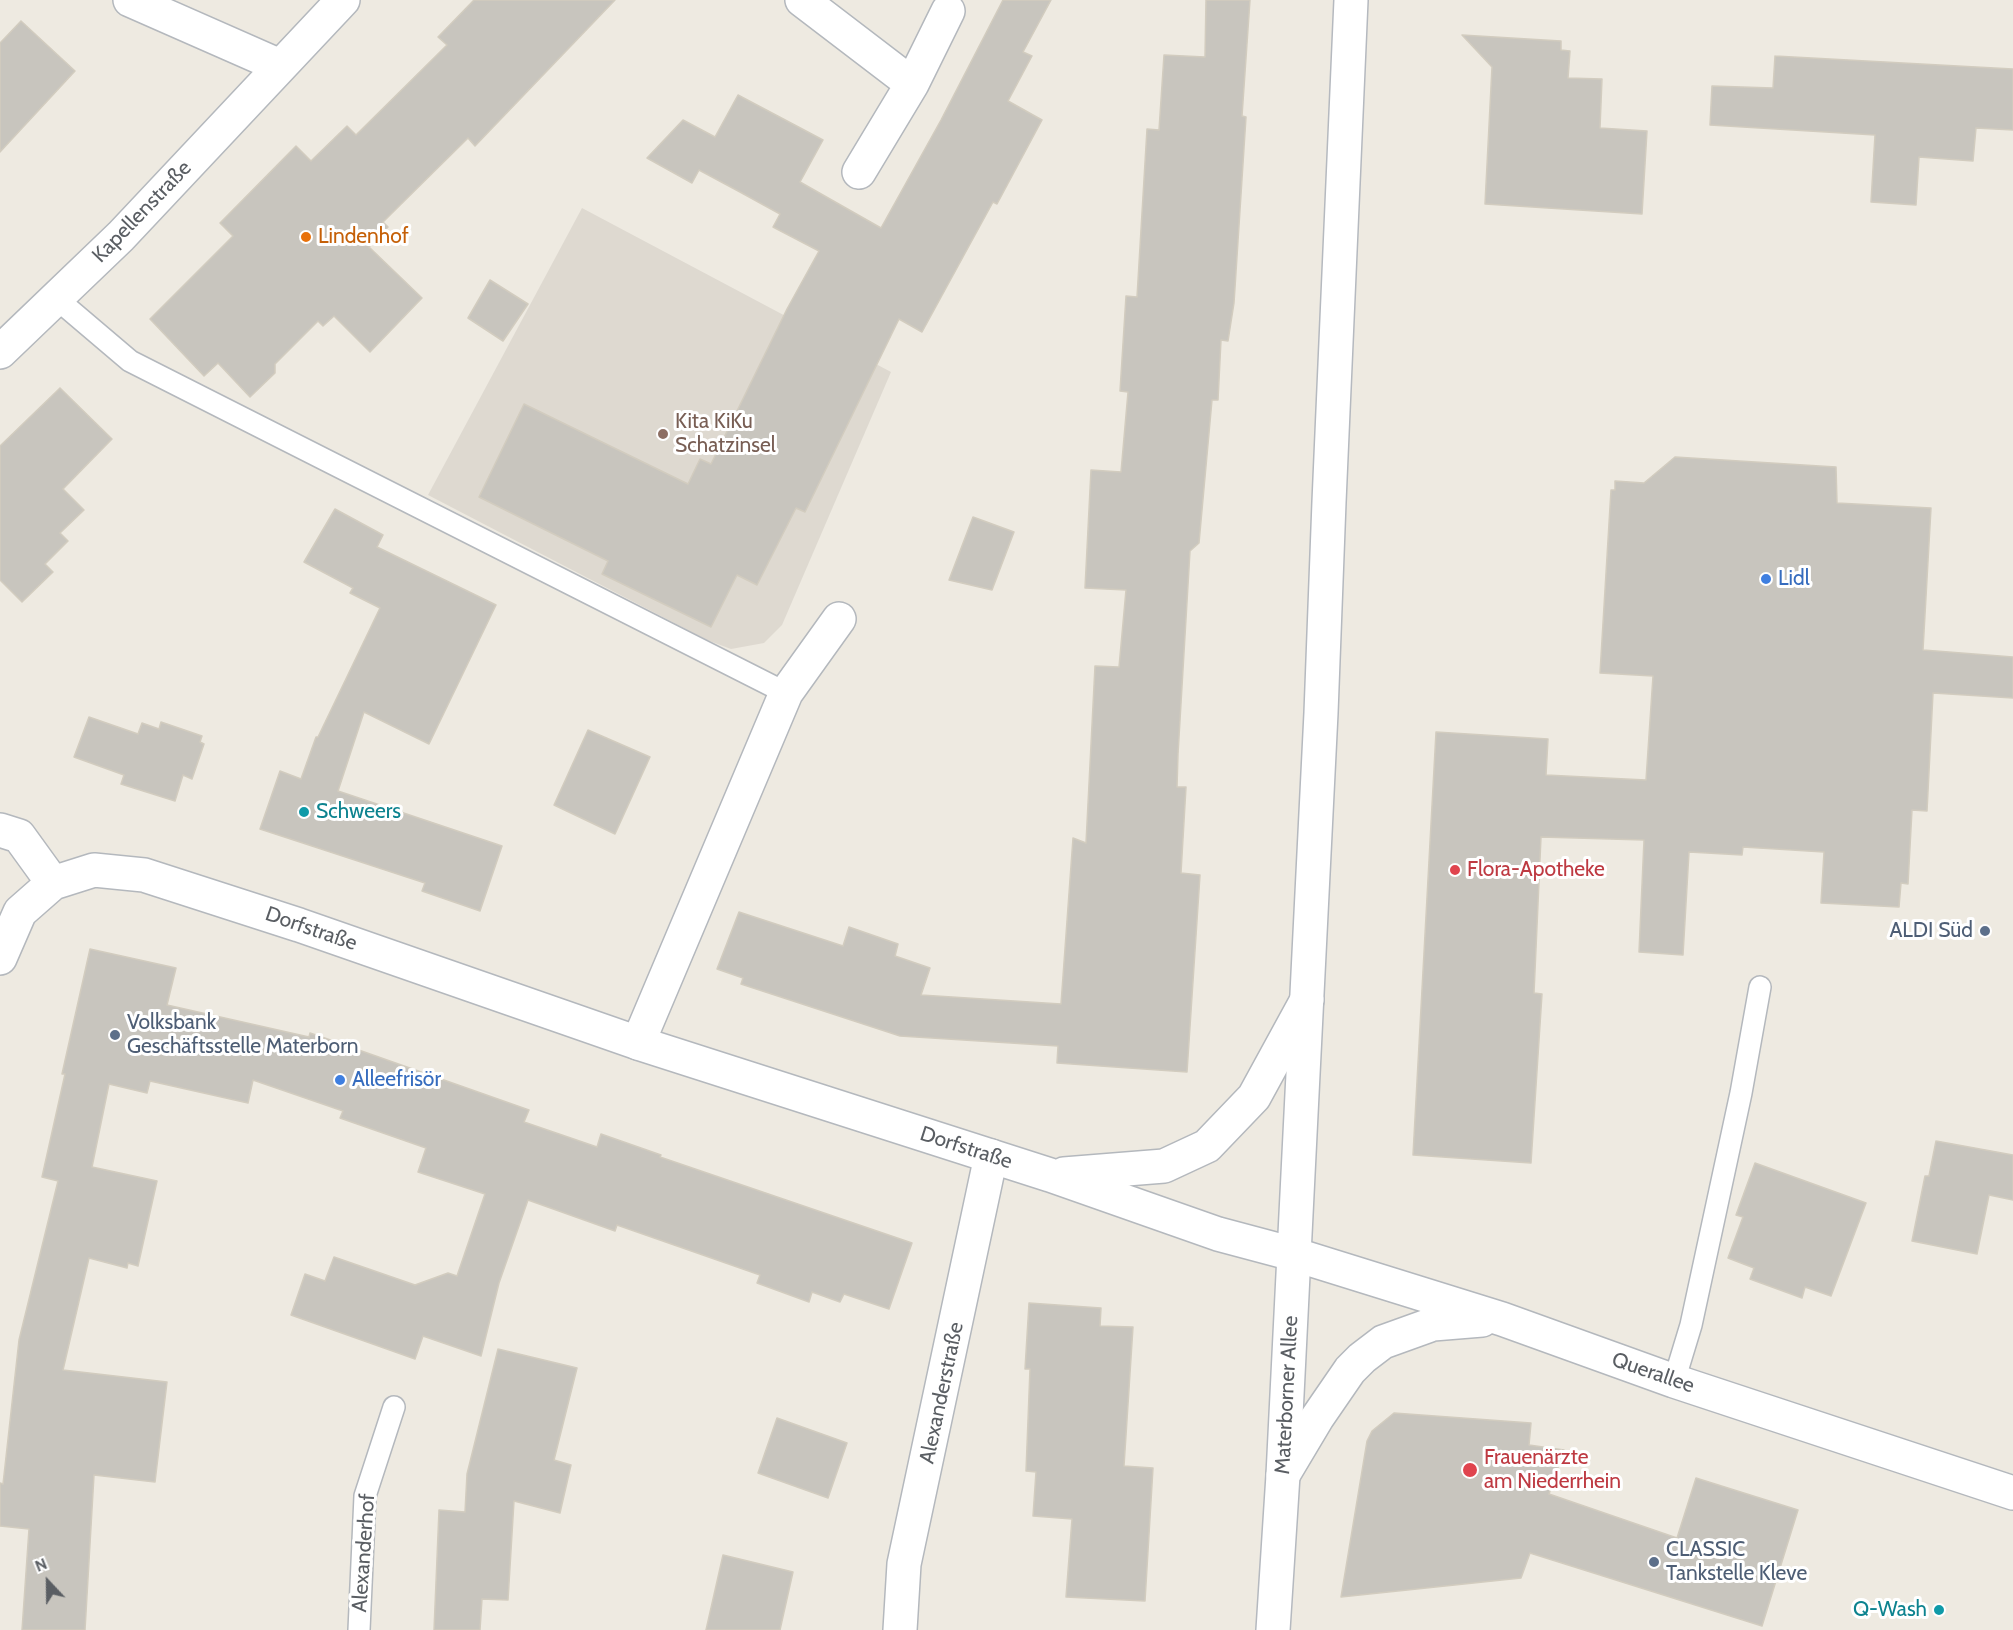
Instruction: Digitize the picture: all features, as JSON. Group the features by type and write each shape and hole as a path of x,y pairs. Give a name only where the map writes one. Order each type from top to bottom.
{"street":[{"path":"130,0 280,66"},
{"name":"Kapellenstraße","path":"0,352 121,236 343,0"},
{"path":"802,0 912,84"},
{"name":"Materborner Allee","path":"1273,1630 1283,1474 1324,648 1351,0"},
{"path":"859,172 912,84 948,11"},
{"path":"638,1043 786,693 839,619"},
{"path":"0,830 20,836 53,883 20,912 0,958"},
{"name":"Dorfstraße","path":"53,883 94,870 144,875 299,925 638,1043 1050,1175 1218,1234 1293,1254"},
{"path":"1050,1175 1164,1166 1207,1146 1254,1097 1307,1000"},
{"name":"Alexanderstraße","path":"900,1630 904,1564 991,1156"},
{"name":"Querallee","path":"1293,1254 1502,1319 1674,1381 2013,1493"},
{"path":"1283,1474 1350,1370 1383,1342 1432,1324 1502,1319"}],"lane":[{"path":"57,299 130,361 786,693"},
{"path":"1674,1381 1694,1314 1741,1093 1760,987"},
{"name":"Alexanderhof","path":"359,1630 365,1496 394,1407"}],"shaded area":[{"name":"Kita KiKu Schatzinsel","path":"582,208 891,372 782,625 764,643 731,649 707,640 428,495"}],"building":[{"path":"474,0 615,0 475,146 468,138 383,222 388,227 369,247 422,298 370,352 334,316 323,326 318,321 275,364 275,373 250,397 218,363 204,376 150,319 233,236 220,223 296,146 311,161 347,126 356,135 447,45 438,37"},
{"path":"1003,0 1051,0 1023,52 1032,56 1008,101 1042,120 997,204 993,202 922,332 899,319 805,512 796,508 757,585 737,575 711,627 602,574 608,561 479,497 524,404 688,484 700,459 711,464 787,309 819,251 773,227 780,214 740,192 699,170 692,183 647,158 683,120 715,137 738,95 823,140 800,182 881,228 941,120"},
{"path":"1206,0 1250,0 1242,116 1246,117 1234,303 1228,341 1221,340 1218,400 1212,400 1199,543 1190,551 1178,754 1177,787 1186,787 1181,873 1200,875 1187,1072 1057,1063 1058,1046 900,1036 741,984 743,978 717,969 739,912 843,946 849,927 898,944 895,956 930,968 921,995 1061,1004 1073,838 1086,843 1095,666 1119,667 1126,590 1085,588 1091,470 1121,472 1128,392 1120,391 1126,296 1137,297 1147,129 1159,130 1164,55 1205,57"},
{"path":"21,21 75,71 0,152 0,43"},
{"path":"1462,35 1561,41 1561,50 1570,51 1568,78 1602,79 1600,128 1647,131 1642,214 1485,204 1492,67"},
{"path":"1775,56 2013,69 2013,130 1976,128 1973,161 1919,157 1916,205 1871,202 1875,135 1710,125 1712,86 1773,88"},
{"path":"490,280 528,304 503,341 468,318"},
{"path":"60,388 112,439 63,489 84,510 60,533 68,541 45,564 53,572 22,602 0,580 0,446"},
{"path":"1675,457 1836,467 1837,503 1931,508 1923,650 2013,657 2013,698 1933,693 1927,811 1912,810 1908,884 1901,883 1899,907 1821,903 1824,852 1743,847 1742,855 1689,852 1683,955 1639,952 1644,840 1541,837 1534,993 1542,994 1531,1163 1413,1155 1436,732 1548,739 1546,775 1646,780 1653,676 1600,673 1611,490 1615,490 1615,481 1644,483"},
{"path":"335,509 383,535 377,547 496,605 429,744 364,712 338,791 502,846 480,911 422,891 425,883 260,829 280,771 301,779 316,737 380,608 350,593 353,588 304,562"},
{"path":"973,517 1014,532 992,590 949,580"},
{"path":"89,717 138,734 142,723 159,729 161,722 202,736 200,742 204,744 192,779 183,775 175,801 121,784 124,775 74,757"},
{"path":"588,730 650,757 615,834 554,805"},
{"path":"90,949 176,968 167,1005 309,1037 310,1033 529,1110 524,1122 597,1147 601,1134 661,1155 660,1157 912,1243 889,1309 844,1294 840,1302 812,1292 809,1302 757,1283 760,1275 617,1225 615,1231 528,1200 499,1283 481,1356 423,1336 415,1359 291,1315 305,1274 325,1281 334,1257 415,1285 448,1273 457,1276 485,1194 418,1172 426,1148 340,1118 343,1111 253,1080 248,1103 150,1081 147,1093 109,1084 92,1167 157,1181 138,1266 128,1263 127,1268 89,1258 63,1370 167,1382 155,1482 94,1475 85,1630 22,1630 29,1529 0,1526 0,1483 3,1484 19,1340 58,1181 42,1177"},
{"path":"1936,1141 2013,1155 2013,1200 1989,1195 1977,1254 1912,1241 1925,1176 1929,1176"},
{"path":"1755,1163 1866,1203 1831,1296 1805,1287 1802,1298 1750,1279 1754,1268 1728,1258 1743,1217 1736,1215"},
{"path":"1029,1303 1101,1308 1100,1326 1133,1327 1124,1466 1153,1468 1145,1601 1066,1597 1072,1519 1033,1516 1036,1472 1026,1471 1030,1369 1025,1369"},
{"path":"498,1349 577,1368 554,1460 571,1465 560,1513 514,1501 508,1600 482,1599 480,1630 434,1630 439,1510 465,1512 467,1474"},
{"path":"1394,1413 1531,1423 1529,1445 1564,1450 1549,1494 1677,1538 1696,1478 1798,1510 1762,1626 1530,1553 1521,1578 1341,1597 1367,1441 1372,1431"},
{"path":"777,1418 847,1443 828,1498 758,1473"},
{"path":"723,1555 793,1572 780,1630 706,1630"}],"place":[{"name":"Lindenhof","path":"306,237"},
{"name":"Kita KiKu Schatzinsel","path":"663,434"},
{"name":"Lidl","path":"1766,579"},
{"name":"Schweers","path":"304,812"},
{"name":"Flora-Apotheke","path":"1455,870"},
{"name":"ALDI Süd","path":"1985,931"},
{"name":"Volksbank Geschäftsstelle Materborn","path":"115,1035"},
{"name":"Alleefrisör","path":"340,1080"},
{"name":"Frauenärzte am Niederrhein","path":"1470,1470"},
{"name":"CLASSIC Tankstelle Kleve","path":"1654,1562"},
{"name":"Q-Wash","path":"1939,1610"}]}
